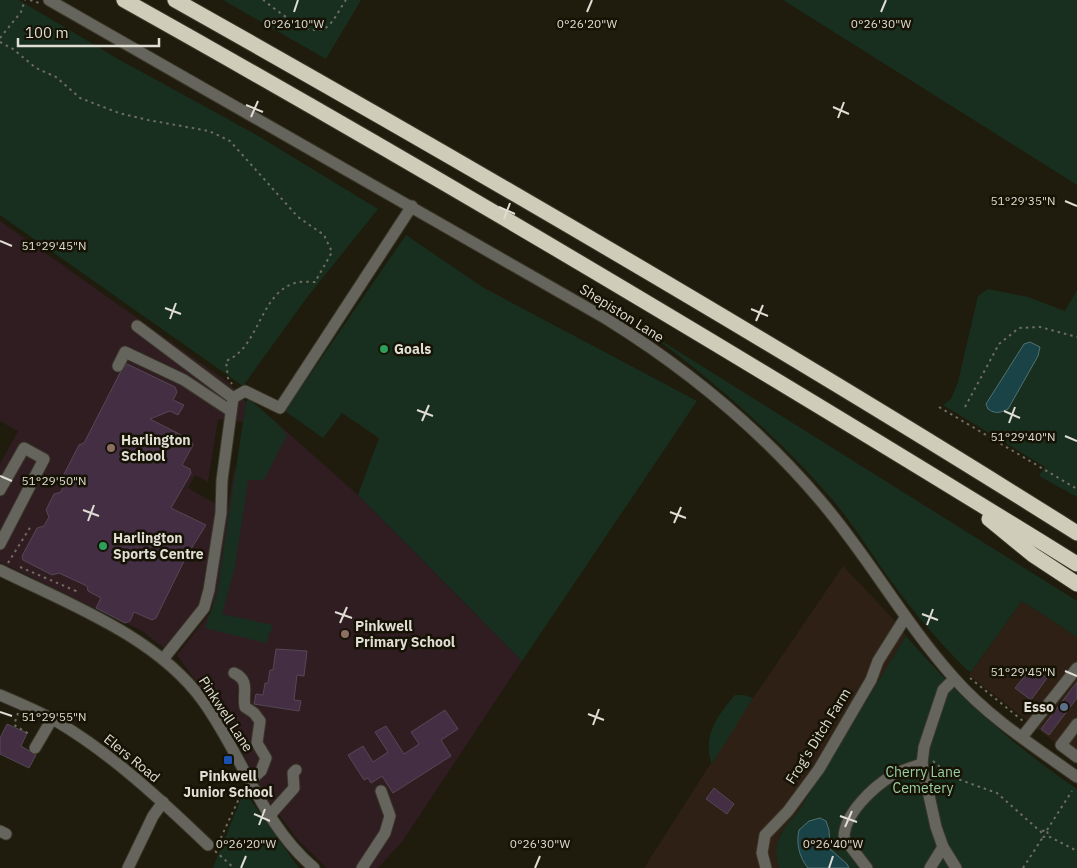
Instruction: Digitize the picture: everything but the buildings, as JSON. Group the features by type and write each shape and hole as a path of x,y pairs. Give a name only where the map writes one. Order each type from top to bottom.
{"highway":[{"path":"124,0 502,217 945,482 1077,564"},
{"path":"175,0 478,173 930,441 1077,534"},
{"path":"945,482 1033,555 1077,584"},
{"path":"1019,497 1077,522"}],"street":[{"name":"Shepiston Lane","path":"49,0 412,206 643,341 723,400 759,434 819,498 844,528 904,618 959,676 1022,737 1077,776"},
{"path":"233,398 245,392 280,408 412,206"},
{"path":"137,326 233,398"},
{"path":"118,366 125,352 184,380 231,411"},
{"path":"164,658 204,608 209,590 221,512 222,480 233,398"},
{"path":"0,490 24,448 44,459 0,544"},
{"name":"Pinkwell Lane","path":"1,574 70,605 140,642 164,658 195,691 224,735 270,815 295,850 314,868"},
{"name":"Frog's Ditch Farm","path":"766,868 762,853 765,834 788,811 818,769 871,680 872,669 904,618"},
{"path":"1022,737 1077,668"},
{"path":"234,673 244,681 246,686 244,703 248,710 254,713 260,721 257,743 266,758 261,772 251,783"},
{"path":"956,868 943,847 936,827 923,758 943,690 959,676"},
{"name":"Elers Road","path":"0,695 52,719 102,752 163,802 208,845"},
{"path":"38,744 52,719"},
{"path":"1077,724 1061,745 1077,757"},
{"path":"867,868 844,838 848,820 864,800 892,776 923,758"},
{"path":"270,815 292,792 294,788 292,774 296,770"},
{"path":"362,868 384,833 390,816 381,791"},
{"path":"128,868 153,816 163,802"},
{"path":"930,868 943,847"}],"path":[{"path":"0,38 20,12 25,0"},
{"path":"263,0 297,23 314,30 323,30 329,26 346,0"},
{"path":"0,42 13,48 36,68 56,77 80,98 141,118 209,131 230,141 298,217 324,235 332,252 315,282 295,283 278,294 246,346 235,357 226,361 228,378 232,384 240,386 245,392"},
{"path":"966,407 999,344 1019,328 1040,327 1077,337"},
{"path":"939,407 1077,488"},
{"path":"1,574 31,526"},
{"path":"17,566 76,592 70,605"},
{"path":"959,676 1022,720"},
{"path":"22,705 14,725 38,744"},
{"path":"224,735 229,733 225,727 248,710"},
{"path":"923,758 946,773 997,793 1041,832 1042,837 1022,868"},
{"path":"234,868 214,850 218,846 241,791 251,783"},
{"path":"1041,832 1047,830 1072,791"},
{"path":"1047,830 1048,836"},
{"path":"1042,837 1048,836 1077,852"}],"shaded area":[{"name":"Harlington School","path":"0,221 229,383 246,402 243,422 218,419 208,482 195,475 188,488 218,505 204,599 193,616 164,648 142,631 0,562 0,464 18,431 0,421"},
{"name":"Pinkwell Primary School","path":"277,423 358,495 522,661 402,842 378,868 327,868 298,840 268,800 227,724 177,655 211,612 234,471"},
{"path":"843,566 901,627 906,636 800,809 780,834 777,848 779,868 644,868 739,719"},
{"path":"1022,601 1077,637 1077,760 969,675"}],"green space":[{"path":"0,0 19,0 118,59 255,134 378,209 308,296 243,386 0,215"},
{"path":"223,0 361,0 326,59"},
{"path":"783,0 1077,0 1077,185"},
{"path":"406,235 484,288 697,401 522,661 358,495 379,438 342,413 323,438 285,411"},
{"path":"988,289 1028,297 1065,311 1077,290 1077,497 1039,476 1045,467 943,405 951,399 958,382 978,296"},
{"path":"649,333 1077,601 1077,637 1022,601 971,672 966,669 911,607 840,509 811,476 745,411"},
{"path":"249,399 277,423 287,435 264,480 248,480 235,567 222,614 273,625 266,643 205,628 217,594 246,402"},
{"name":"Cherry Lane Cemetery","path":"906,636 945,679 986,718 1030,755 1077,789 1077,868 779,868 777,850 780,836 800,809"},
{"path":"735,695 753,698 712,764 709,745 713,727"},
{"path":"244,791 299,868 213,868"}],"water":[{"path":"1030,342 1040,347 1038,356 1008,409 998,412 991,411 986,404 1024,344"},
{"path":"820,818 826,821 829,830 830,849 849,868 808,868 802,859 799,850 799,830 809,821"}],"place":[{"name":"Goals","path":"384,349"},
{"name":"Harlington School","path":"111,448"},
{"name":"Harlington Sports Centre","path":"103,546"},
{"name":"Pinkwell Primary School","path":"345,634"},
{"name":"Esso","path":"1064,707"},
{"name":"Pinkwell Junior School","path":"228,760"}]}
